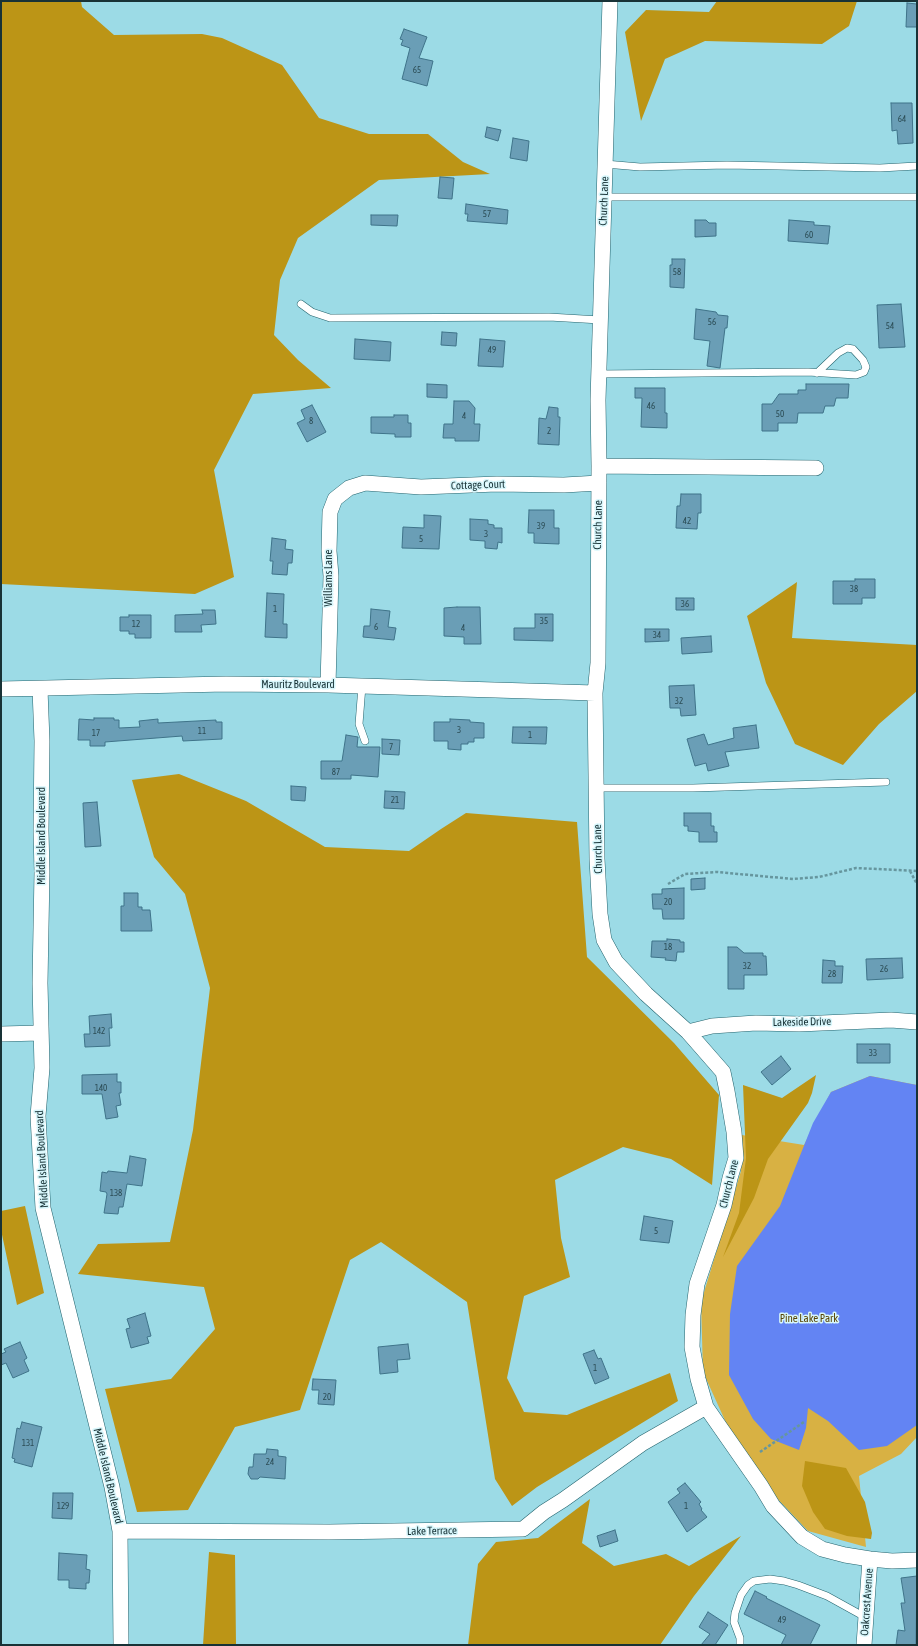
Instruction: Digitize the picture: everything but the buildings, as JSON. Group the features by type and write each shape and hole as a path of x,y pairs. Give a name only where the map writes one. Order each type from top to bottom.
{"street":[{"name":"Church Lane","path":"610,1 600,320 598,663 595,693 597,859 600,914 604,940 616,962 646,994 688,1032 723,1072 734,1132 736,1158 724,1205 697,1284 693,1314 692,1347 698,1380 706,1406 773,1506 802,1537 822,1549 845,1555 892,1561 917,1560"},
{"path":"599,466 816,468"},
{"name":"Cottage Court","path":"358,485 365,483 421,487 497,484 564,485 599,483"},
{"name":"Williams Lane","path":"328,685 331,576 329,551 330,512 335,498 349,488 358,485"},
{"name":"Mauritz Boulevard","path":"1,689 226,684 328,685 595,693"},
{"name":"Middle Island Boulevard","path":"40,689 42,741 40,1033 42,1068 38,1116 43,1208 112,1487 120,1531 121,1645"},
{"name":"Lakeside Drive","path":"688,1032 712,1026 756,1023 799,1024 892,1020 917,1022"},
{"path":"1,1034 40,1033"},
{"name":"Lake Terrace","path":"120,1531 337,1532 523,1529 544,1512 643,1443 706,1406"},
{"name":"Oakcrest Avenue","path":"864,1645 870,1559"}],"lane":[{"path":"605,164 640,167 727,165 880,168 917,166"},
{"path":"604,197 917,197"},
{"path":"301,304 312,312 330,318 549,318 600,320"},
{"path":"599,374 818,372 856,375 864,372 866,367 863,360 854,349 846,348 838,353 818,372"},
{"path":"362,686 359,724 365,741"},
{"path":"597,788 694,788 886,782"},
{"path":"740,1645 740,1638 734,1622 735,1614 741,1595 748,1584 754,1581 770,1579 798,1585 827,1596 865,1617"}],"path":[{"path":"668,884 684,874 717,872 793,879 819,877 856,868 917,871"},
{"path":"910,870 917,884"},
{"path":"760,1452 804,1422"}],"green space":[{"name":"Pine Lake Park","path":"870,1076 917,1085 917,1437 901,1454 859,1476 866,1547 808,1531 771,1492 728,1427 703,1372 701,1302 741,1171 742,1135 804,1145 831,1092"}],"shaded area":[{"path":"1,1 81,1 82,7 114,35 202,34 222,38 282,65 319,118 369,134 428,134 463,162 490,174 379,180 298,238 280,280 274,335 298,360 331,388 253,394 214,470 234,577 195,594 1,584"},
{"path":"717,1 857,1 849,26 822,44 705,41 665,59 641,121 625,32 646,10 709,12"},
{"path":"797,582 792,638 917,645 917,691 879,724 843,765 795,744 766,683 747,616"},
{"path":"179,774 246,801 325,847 409,851 466,813 577,822 587,957 674,1043 719,1095 712,1185 671,1159 623,1147 555,1180 561,1238 570,1277 524,1296 507,1378 524,1412 567,1415 670,1373 678,1401 537,1487 512,1506 495,1479 467,1302 381,1242 350,1260 300,1410 235,1427 188,1510 137,1512 105,1389 171,1379 215,1329 204,1287 78,1274 98,1244 170,1242 193,1130 210,988 185,894 154,857 132,780"},
{"path":"816,1075 808,1103 768,1159 754,1198 723,1257 739,1213 746,1158 743,1085 782,1098"},
{"path":"25,1206 44,1293 17,1305 1,1230 1,1211"},
{"path":"805,1461 846,1468 865,1502 872,1533 871,1539 847,1536 825,1529 813,1512 802,1486"},
{"path":"590,1499 582,1543 614,1566 666,1554 689,1566 741,1536 694,1596 660,1645 468,1645 478,1564 496,1542 538,1538"},
{"path":"209,1552 235,1555 236,1645 203,1645"}],"water":[{"name":"Pine Lake Park","path":"870,1076 917,1085 917,1425 887,1446 859,1450 828,1421 808,1408 806,1428 799,1450 771,1439 753,1419 729,1375 730,1314 737,1266 780,1206 813,1123 831,1092"}]}
